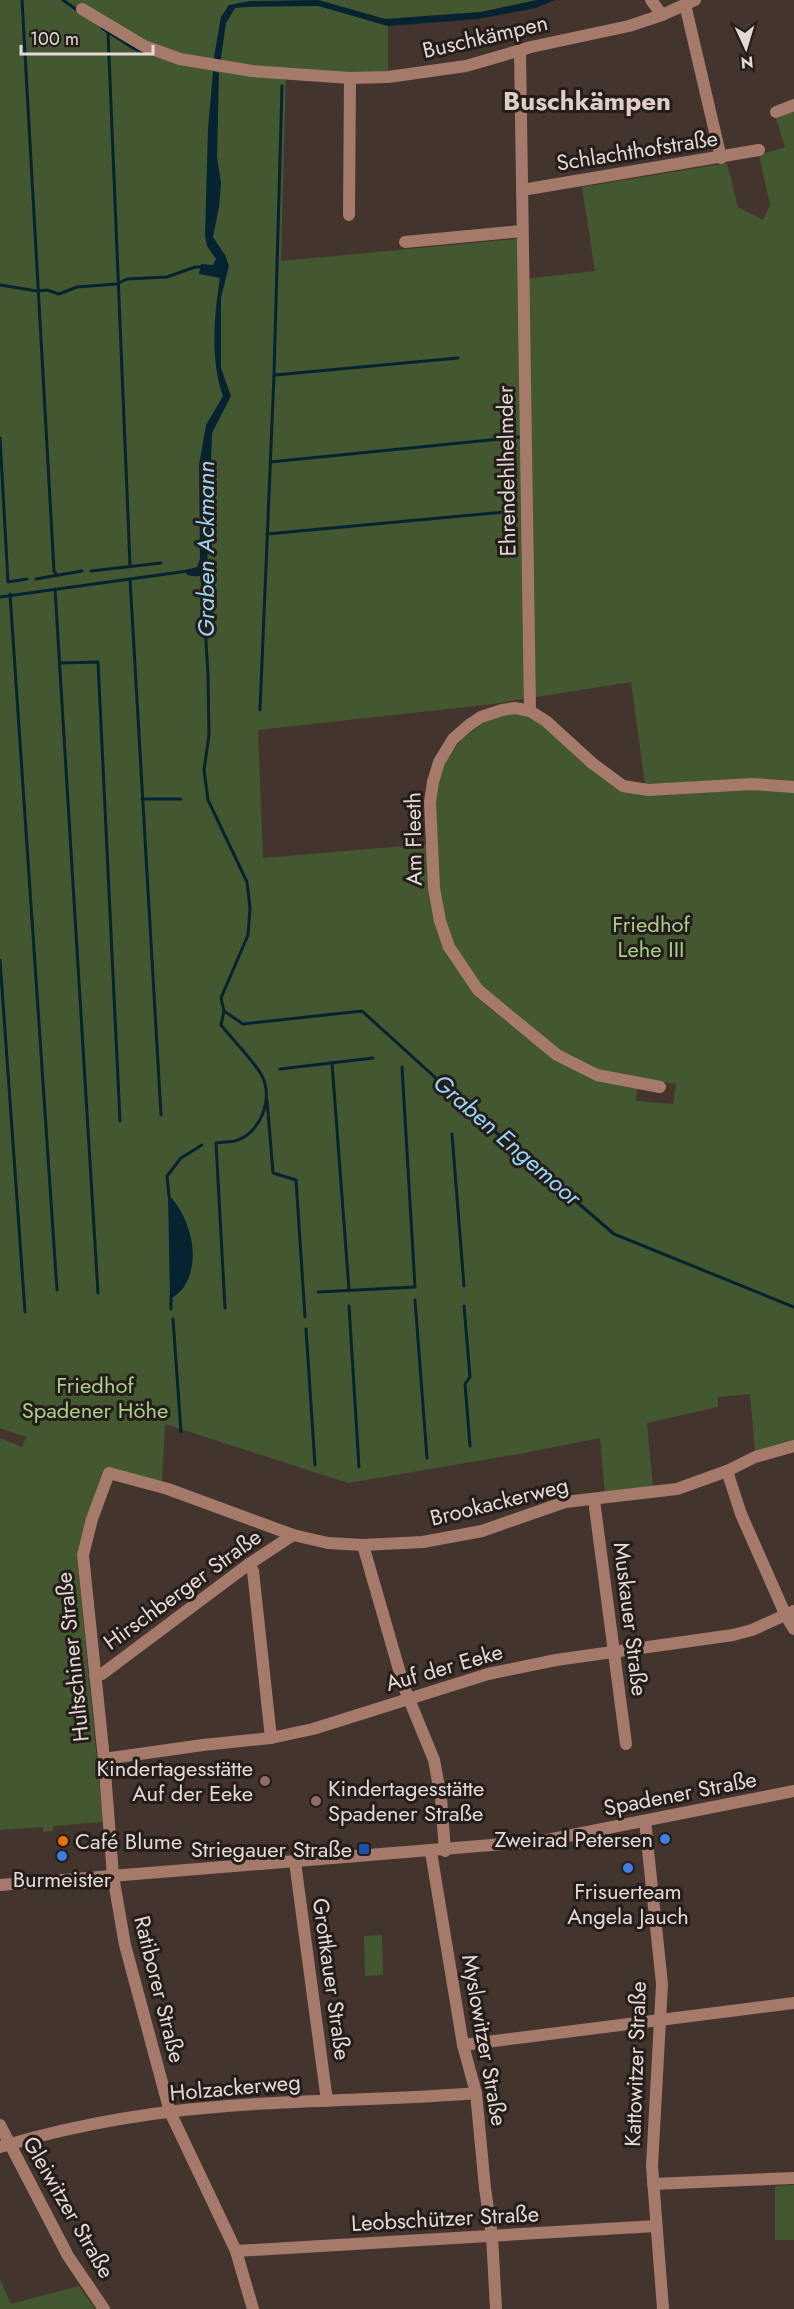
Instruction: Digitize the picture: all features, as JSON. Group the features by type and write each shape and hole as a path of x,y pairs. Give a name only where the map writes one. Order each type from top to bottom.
{"street":[{"path":"651,0 662,15"},
{"path":"690,2 721,158"},
{"name":"Buschkämpen","path":"82,9 144,46 180,59 252,71 350,78 418,74 466,66 520,50 630,26 690,2"},
{"name":"Ehrendehlhelmder","path":"520,50 530,711"},
{"path":"349,215 350,78"},
{"path":"776,112 794,105"},
{"name":"Schlachthofstraße","path":"522,190 759,150"},
{"path":"405,242 522,231"},
{"name":"Am Fleeth","path":"530,711 514,708 481,717 453,739 439,762 430,802 434,888 440,921 449,947 478,990 557,1055 597,1075 660,1087"},
{"path":"530,711 546,721 592,763 623,786 648,790 752,784 794,787"},
{"name":"Brookackerweg","path":"109,1473 168,1489 293,1535 328,1544 363,1545 423,1542 482,1531 565,1503 677,1489 727,1471 755,1457 794,1446"},
{"path":"727,1471 741,1514 790,1614 794,1629"},
{"name":"Hultschiner Straße","path":"109,1473 92,1519 83,1555 104,1759 113,1876"},
{"name":"Muskauer Straße","path":"594,1500 626,1744"},
{"name":"Hirschberger Straße","path":"95,1675 102,1674 249,1563 293,1535"},
{"path":"363,1545 404,1687 434,1760 441,1798 445,1851"},
{"path":"249,1563 253,1571 271,1738"},
{"name":"Auf der Eeke","path":"104,1759 271,1738 314,1729 488,1674 556,1660 733,1635 752,1630 790,1614"},
{"name":"Spadener Straße","path":"0,1885 445,1851 542,1841 794,1791"},
{"name":"Kattowitzer Straße","path":"645,1821 662,1984 653,2184 663,2309"},
{"name":"Myslowitzer Straße","path":"431,1852 463,2045 476,2093 492,2236 496,2309"},
{"name":"Grottkauer Straße","path":"295,1862 327,2101"},
{"name":"Ratiborer Straße","path":"113,1876 125,1944 170,2112 236,2251 253,2309"},
{"path":"463,2045 794,2003"},
{"name":"Holzackerweg","path":"4,2145 99,2121 223,2106 417,2098 476,2093"},
{"name":"Gleiwitzer Straße","path":"0,2125 4,2145 68,2256 104,2309"},
{"path":"653,2184 794,2178"},
{"name":"Leobschützer Straße","path":"236,2251 656,2226"}],"green space":[{"path":"0,0 318,0 229,5 221,18 213,63 221,50 225,23 235,8 276,5 319,6 388,26 388,76 286,72 281,261 526,238 525,279 595,271 582,187 727,163 738,207 763,220 770,205 759,155 785,147 775,115 794,108 794,784 754,781 645,784 631,682 493,704 258,730 263,858 428,844 445,946 475,996 550,1057 597,1079 637,1088 636,1101 673,1104 676,1084 598,1072 559,1053 478,984 453,947 438,894 433,801 443,764 462,739 489,719 511,713 530,716 542,723 623,790 752,787 794,790 794,1442 755,1451 750,1394 718,1397 718,1407 647,1423 653,1487 605,1495 600,1438 348,1483 165,1424 162,1484 106,1467 77,1556 103,1822 53,1826 53,1831 43,1832 43,1827 0,1830 0,1438 22,1447 26,1437 0,1428"},
{"path":"318,0 537,0 481,12 385,19"},
{"path":"382,1935 383,1975 365,1976 364,1936"},
{"path":"794,2185 794,2240 775,2240 775,2186"},
{"path":"0,2279 11,2304 79,2286 95,2309 0,2309"}],"water":[{"path":"318,0 385,19 481,12 537,0 555,0 536,8 478,19 388,26 319,6 235,8 226,23 220,65 213,63 221,17 229,5 250,1"},
{"path":"213,71 219,73 217,157 221,183 213,237 225,255 229,266 221,298 221,368 231,396 212,433 207,568 203,574 196,576 187,575 186,570 197,567 200,559 199,465 206,425 223,396 215,353 216,307 220,278 199,274 201,264 213,265 216,259 207,246 205,236 208,129"},
{"path":"168,1194 182,1214 193,1251 189,1276 183,1289 170,1300"}],"waterway":[{"path":"22,0 54,571 57,575"},
{"path":"63,0 77,10"},
{"path":"102,28 143,52"},
{"path":"108,32 130,565"},
{"path":"260,710 274,375 282,86"},
{"path":"0,285 37,291 47,290 59,294 77,287 117,284 127,279 167,277 195,267 204,267"},
{"path":"275,375 458,358"},
{"path":"270,462 520,437"},
{"path":"0,438 8,582 27,579"},
{"path":"267,534 515,511"},
{"path":"91,571 161,563"},
{"path":"36,579 82,571"},
{"path":"0,597 188,571"},
{"name":"Graben Ackmann","path":"202,573 208,676 209,735 204,770 208,800 247,882 250,908 248,935 221,998 224,1011 221,1025 259,1071 265,1085 266,1095 262,1115 251,1131 235,1141 216,1143 225,1308"},
{"path":"130,579 161,1115"},
{"path":"55,589 98,1293"},
{"path":"10,594 57,1290"},
{"path":"60,663 98,662 120,1121"},
{"path":"142,799 181,799"},
{"path":"0,960 25,1312"},
{"name":"Graben Engemoor","path":"224,1011 243,1024 362,1011 492,1129 614,1234 794,1307"},
{"path":"280,1069 373,1058"},
{"path":"332,1063 349,1290"},
{"path":"318,1292 415,1287 402,1067"},
{"path":"267,1100 273,1173 296,1180 305,1317"},
{"path":"452,1134 464,1286"},
{"path":"169,1196 167,1176 181,1158 202,1145"},
{"path":"171,1296 171,1309"},
{"path":"415,1300 427,1458"},
{"path":"349,1306 359,1467"},
{"path":"464,1306 470,1377 465,1384 470,1446"},
{"path":"173,1319 181,1432"},
{"path":"306,1329 315,1465"}],"place":[{"name":"Kindertagesstätte Auf der Eeke","path":"265,1781"},
{"name":"Kindertagesstätte Spadener Straße","path":"316,1801"},
{"name":"Zweirad Petersen","path":"665,1839"},
{"name":"Café Blume","path":"63,1841"},
{"name":"Striegauer Straße","path":"364,1849"},
{"name":"Burmeister","path":"62,1856"},
{"name":"Frisuerteam Angela Jauch","path":"628,1868"}],"district":[{"name":"Buschkämpen","path":"587,101"}],"park label":[{"name":"Friedhof Lehe III","path":"651,936"},
{"name":"Friedhof Spadener Höhe","path":"95,1398"}]}
